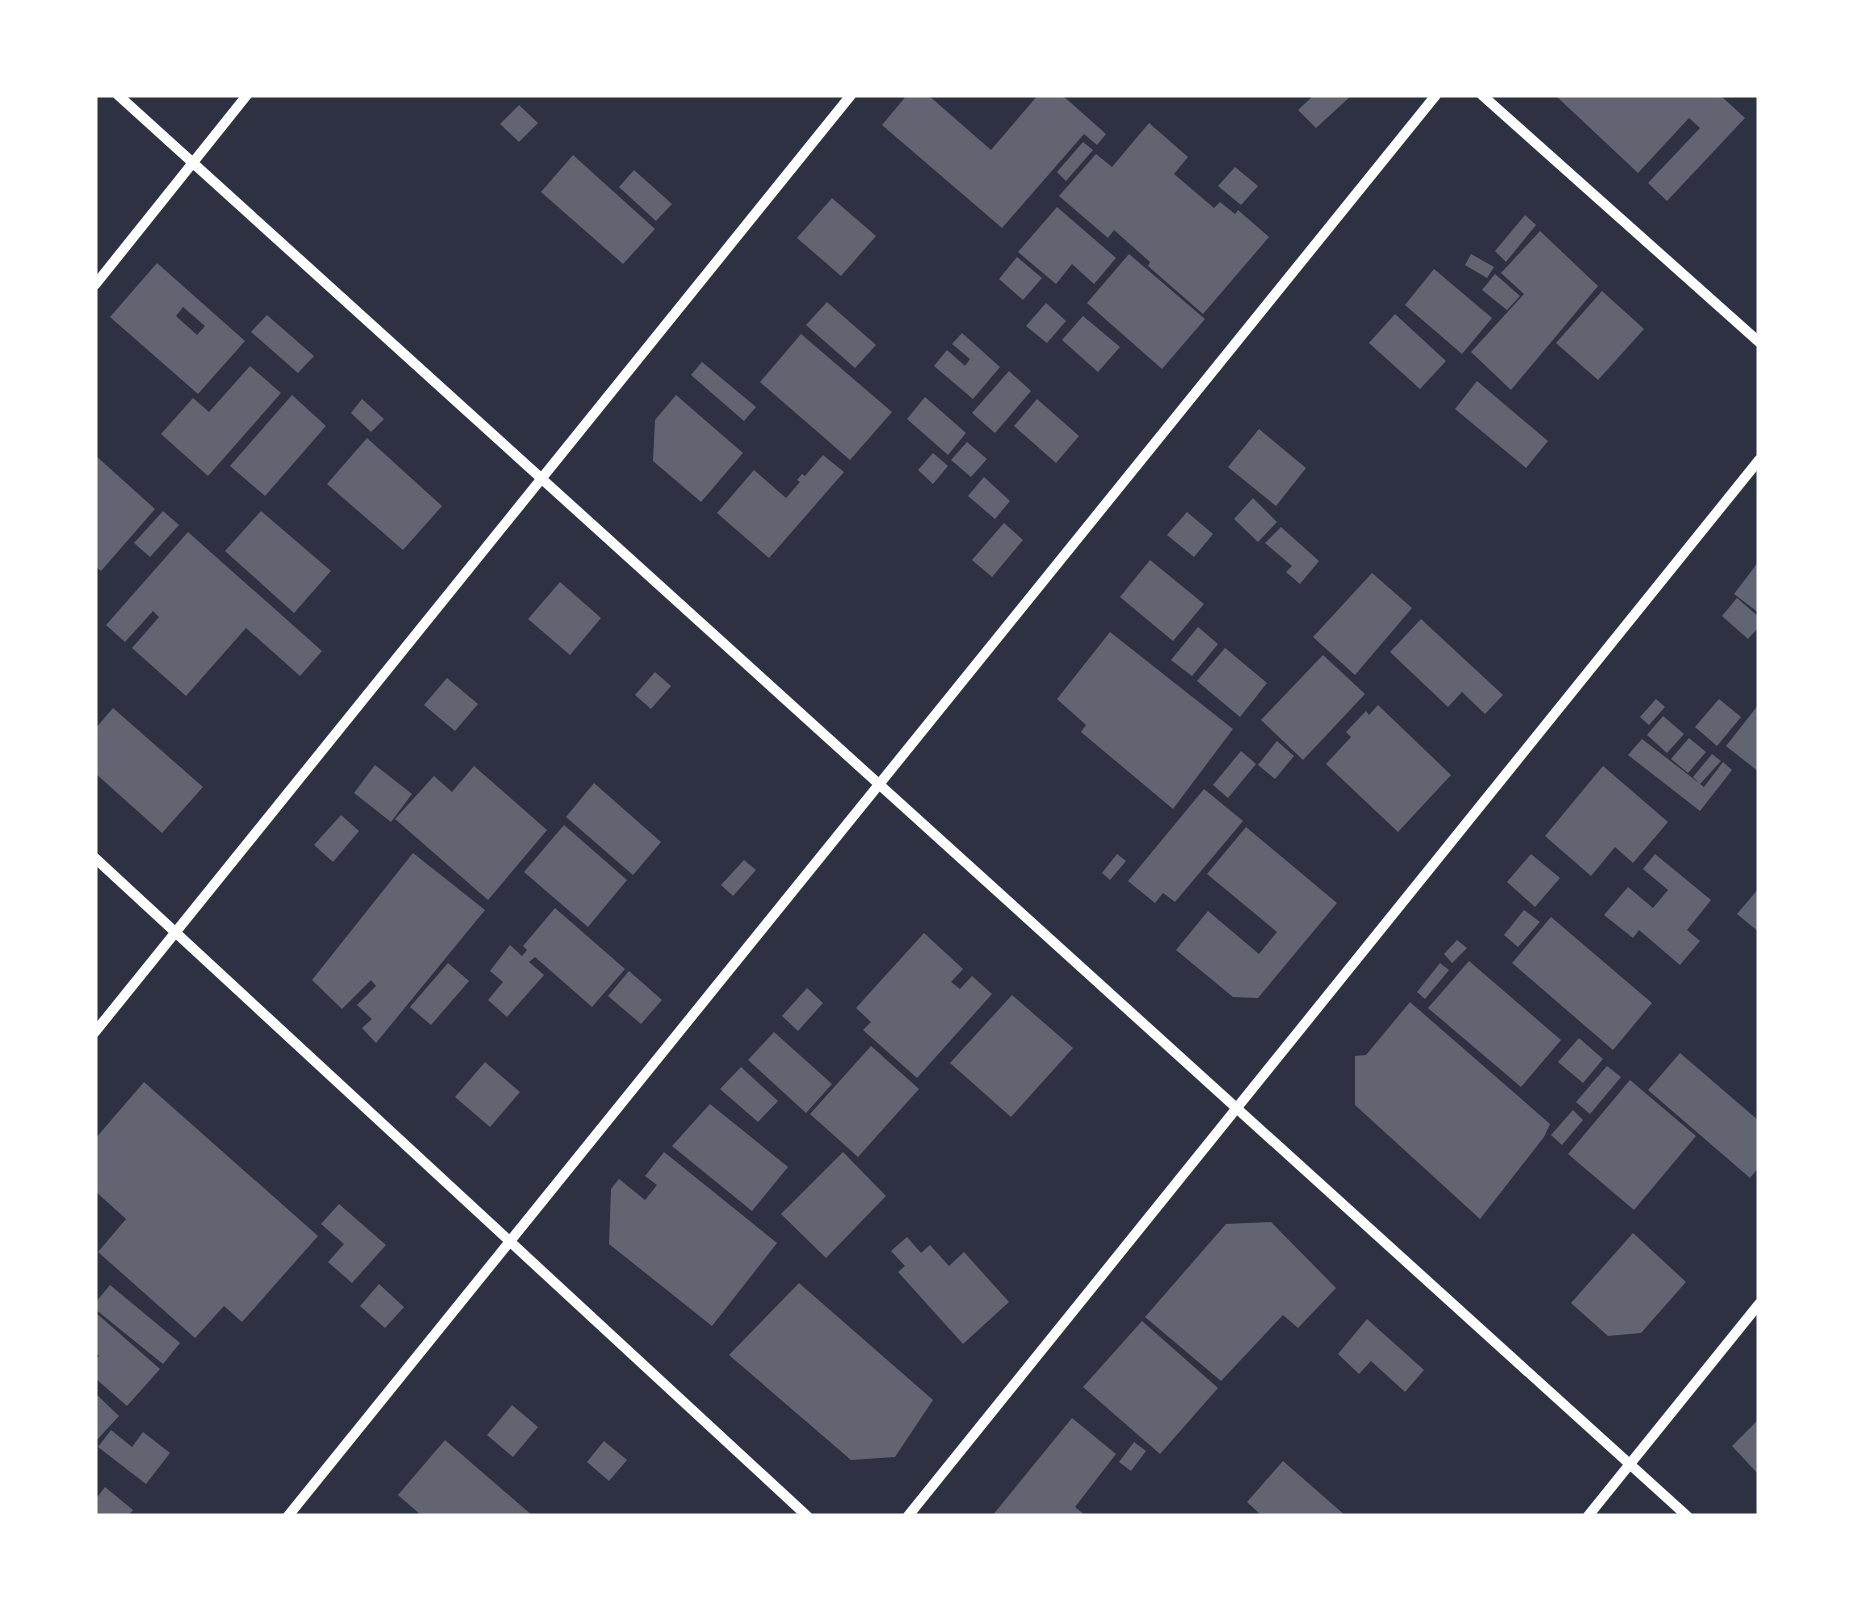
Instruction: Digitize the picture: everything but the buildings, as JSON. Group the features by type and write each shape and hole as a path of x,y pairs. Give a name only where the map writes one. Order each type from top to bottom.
{"street":[{"path":"118,95 1687,1516"},
{"path":"95,285 247,95"},
{"path":"95,1032 850,95"},
{"path":"288,1516 1436,95"},
{"path":"1482,95 1759,342"},
{"path":"908,1516 1759,460"},
{"path":"95,858 807,1516"},
{"path":"1588,1516 1759,1304"}]}
